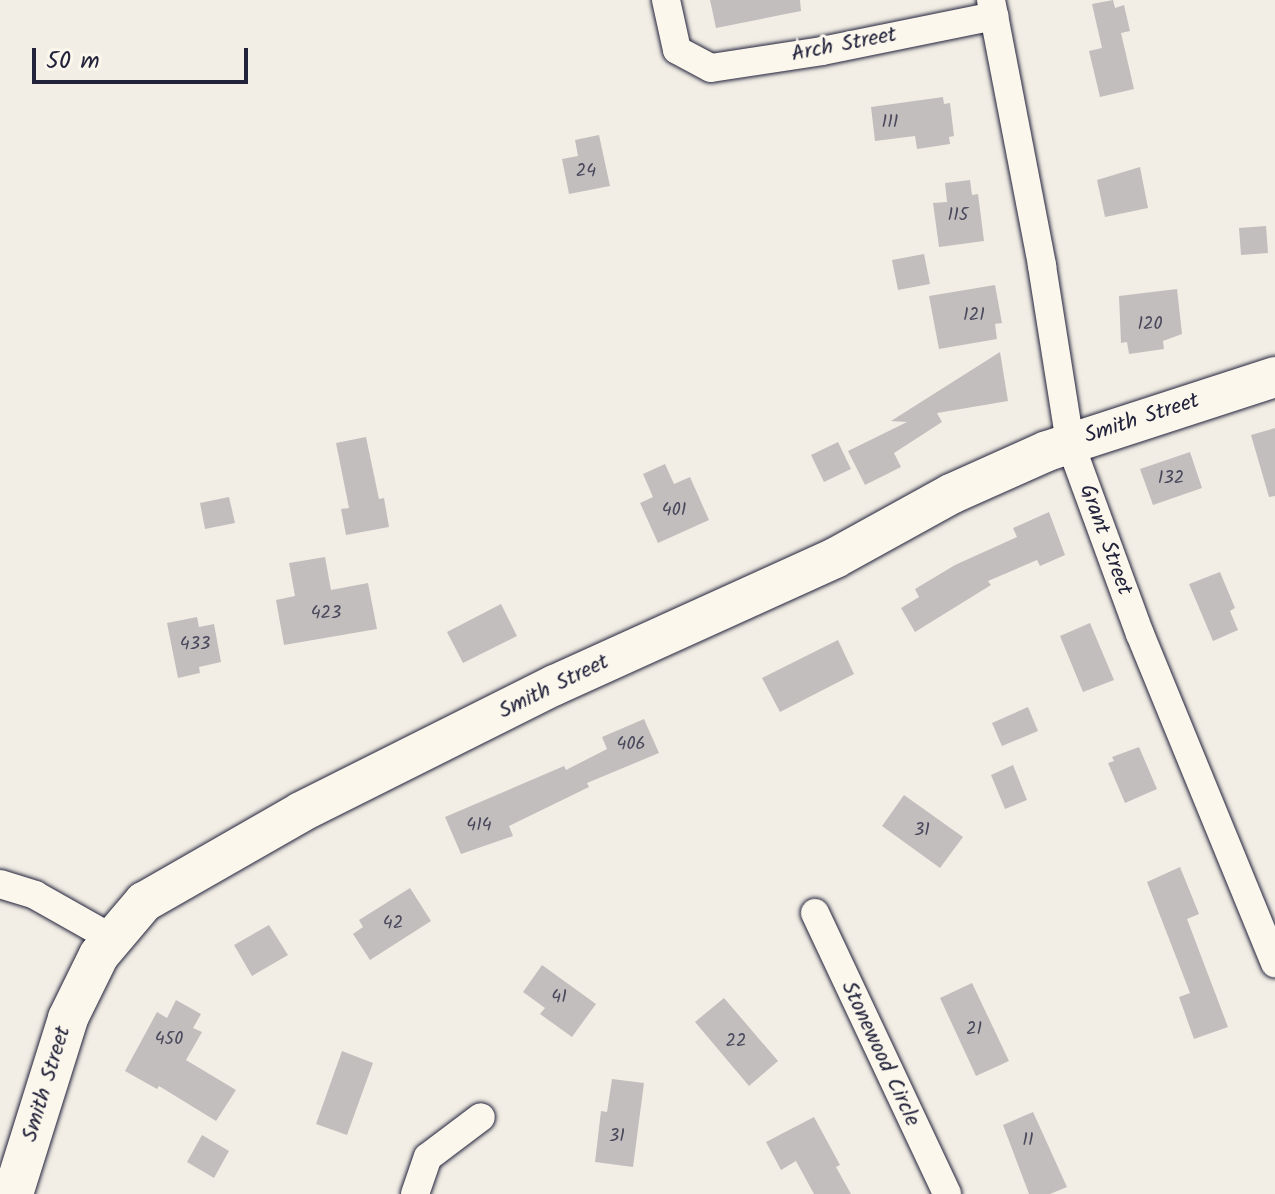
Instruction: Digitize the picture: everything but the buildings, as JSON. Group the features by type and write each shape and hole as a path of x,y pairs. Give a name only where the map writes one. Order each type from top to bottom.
{"street":[{"name":"Arch Street","path":"666,0 677,50 711,68 992,8"},
{"name":"Grant Street","path":"992,8 1042,266 1070,443 1140,634 1275,963"},
{"name":"Smith Street","path":"13,1194 68,1018 99,955 144,902 301,812 555,685 835,558 951,494 1070,443 1275,377"},
{"path":"0,884 35,895 113,939"},
{"name":"Stonewood Circle","path":"815,913 947,1194"},
{"path":"415,1194 428,1157 481,1117"}]}
